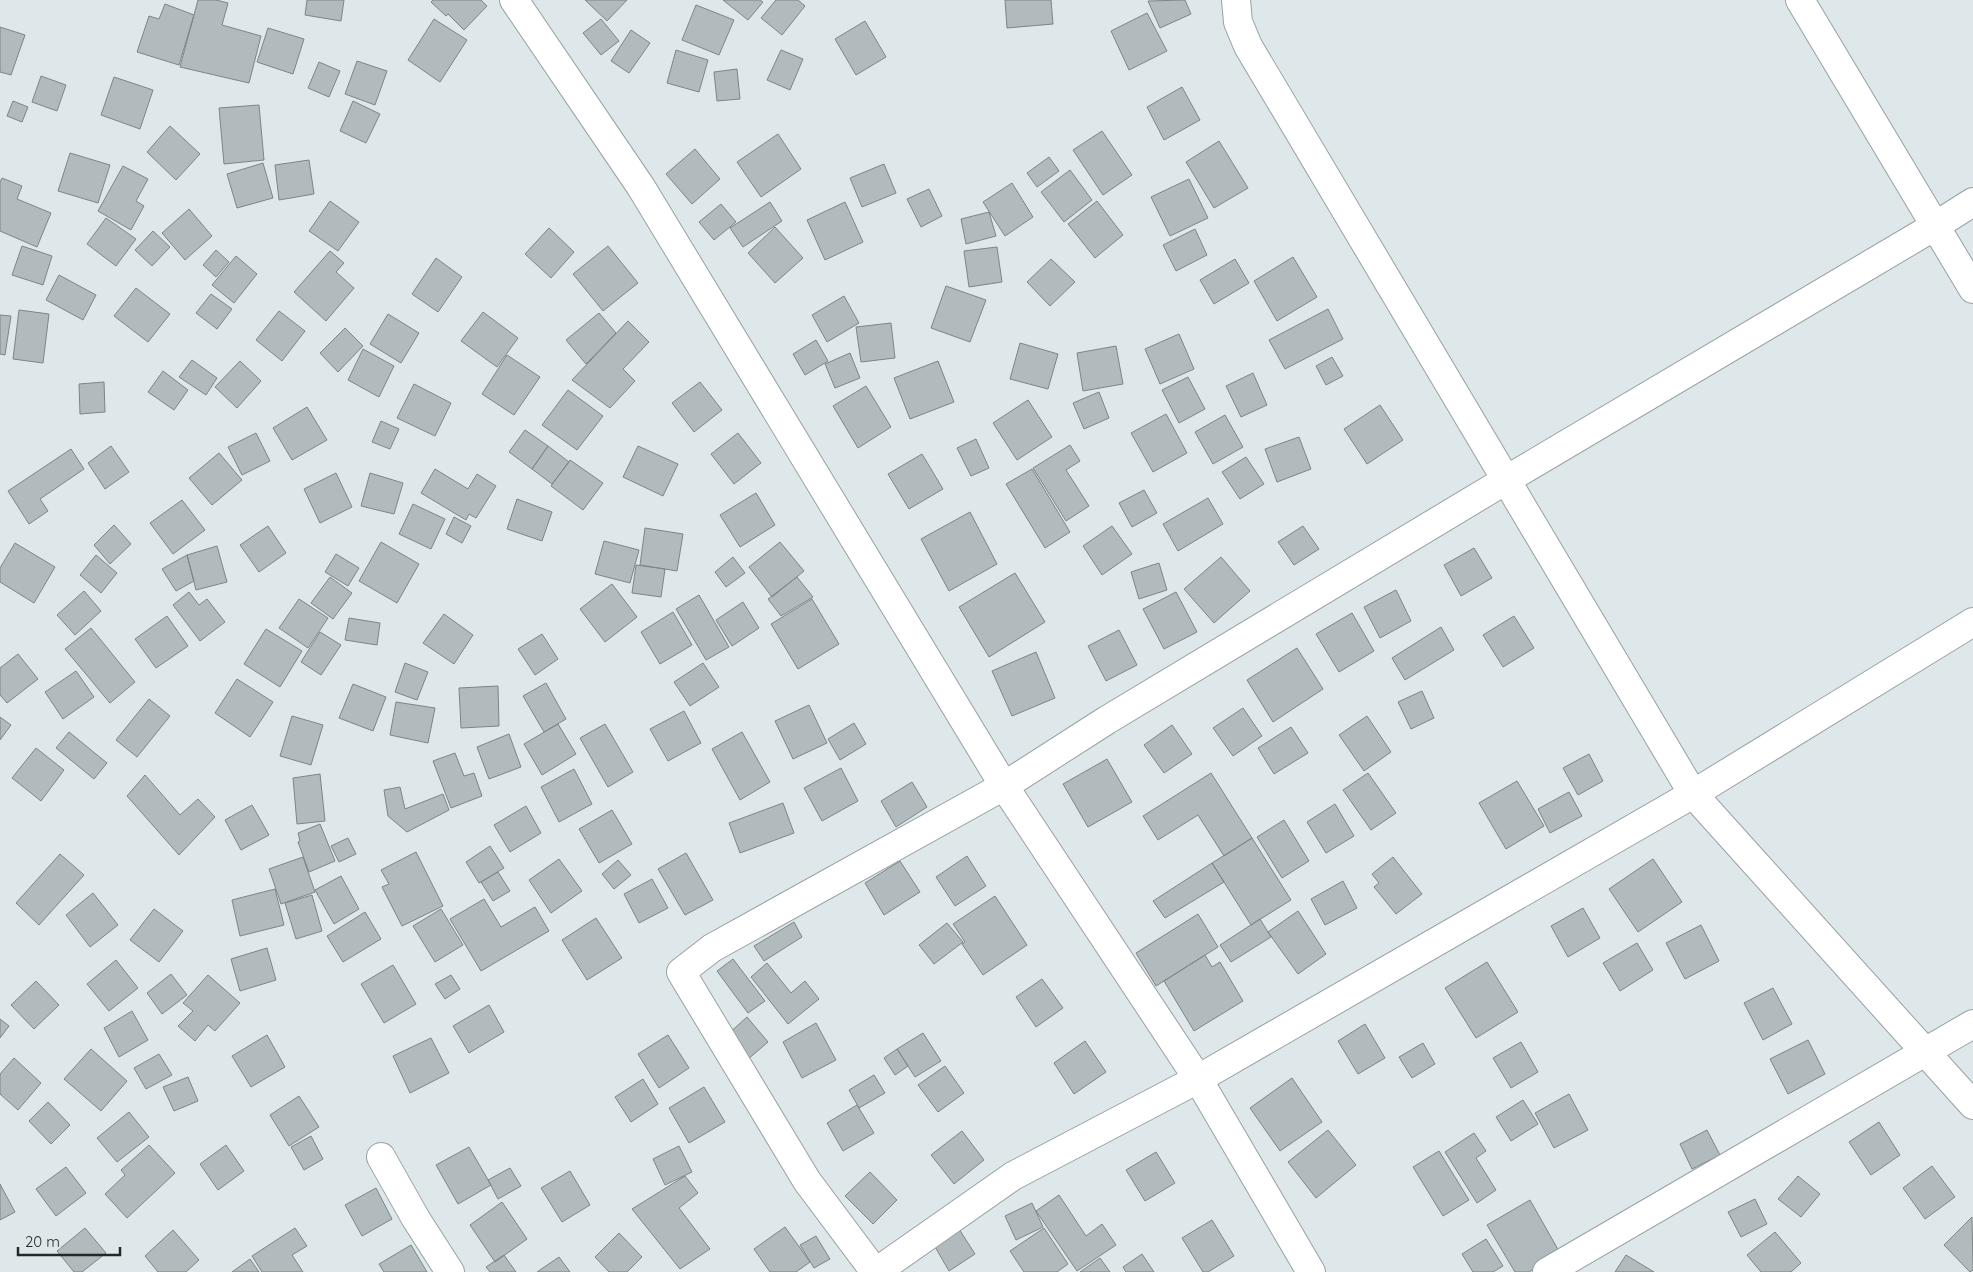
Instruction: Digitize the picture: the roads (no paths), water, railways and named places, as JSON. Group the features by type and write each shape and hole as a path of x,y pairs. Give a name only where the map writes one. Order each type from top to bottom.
{"street":[{"path":"514,0 641,187 1004,786 1198,1078 1311,1272"},
{"path":"1236,0 1238,22 1248,46 1693,794 1973,1105"},
{"path":"1800,0 1973,288"},
{"path":"1973,202 1107,720 1004,786 712,948 682,972 808,1181 875,1272 1012,1176 1198,1078 1693,794 1973,622"},
{"path":"1547,1272 1973,1024"},
{"path":"381,1157 416,1219 450,1272"}]}
